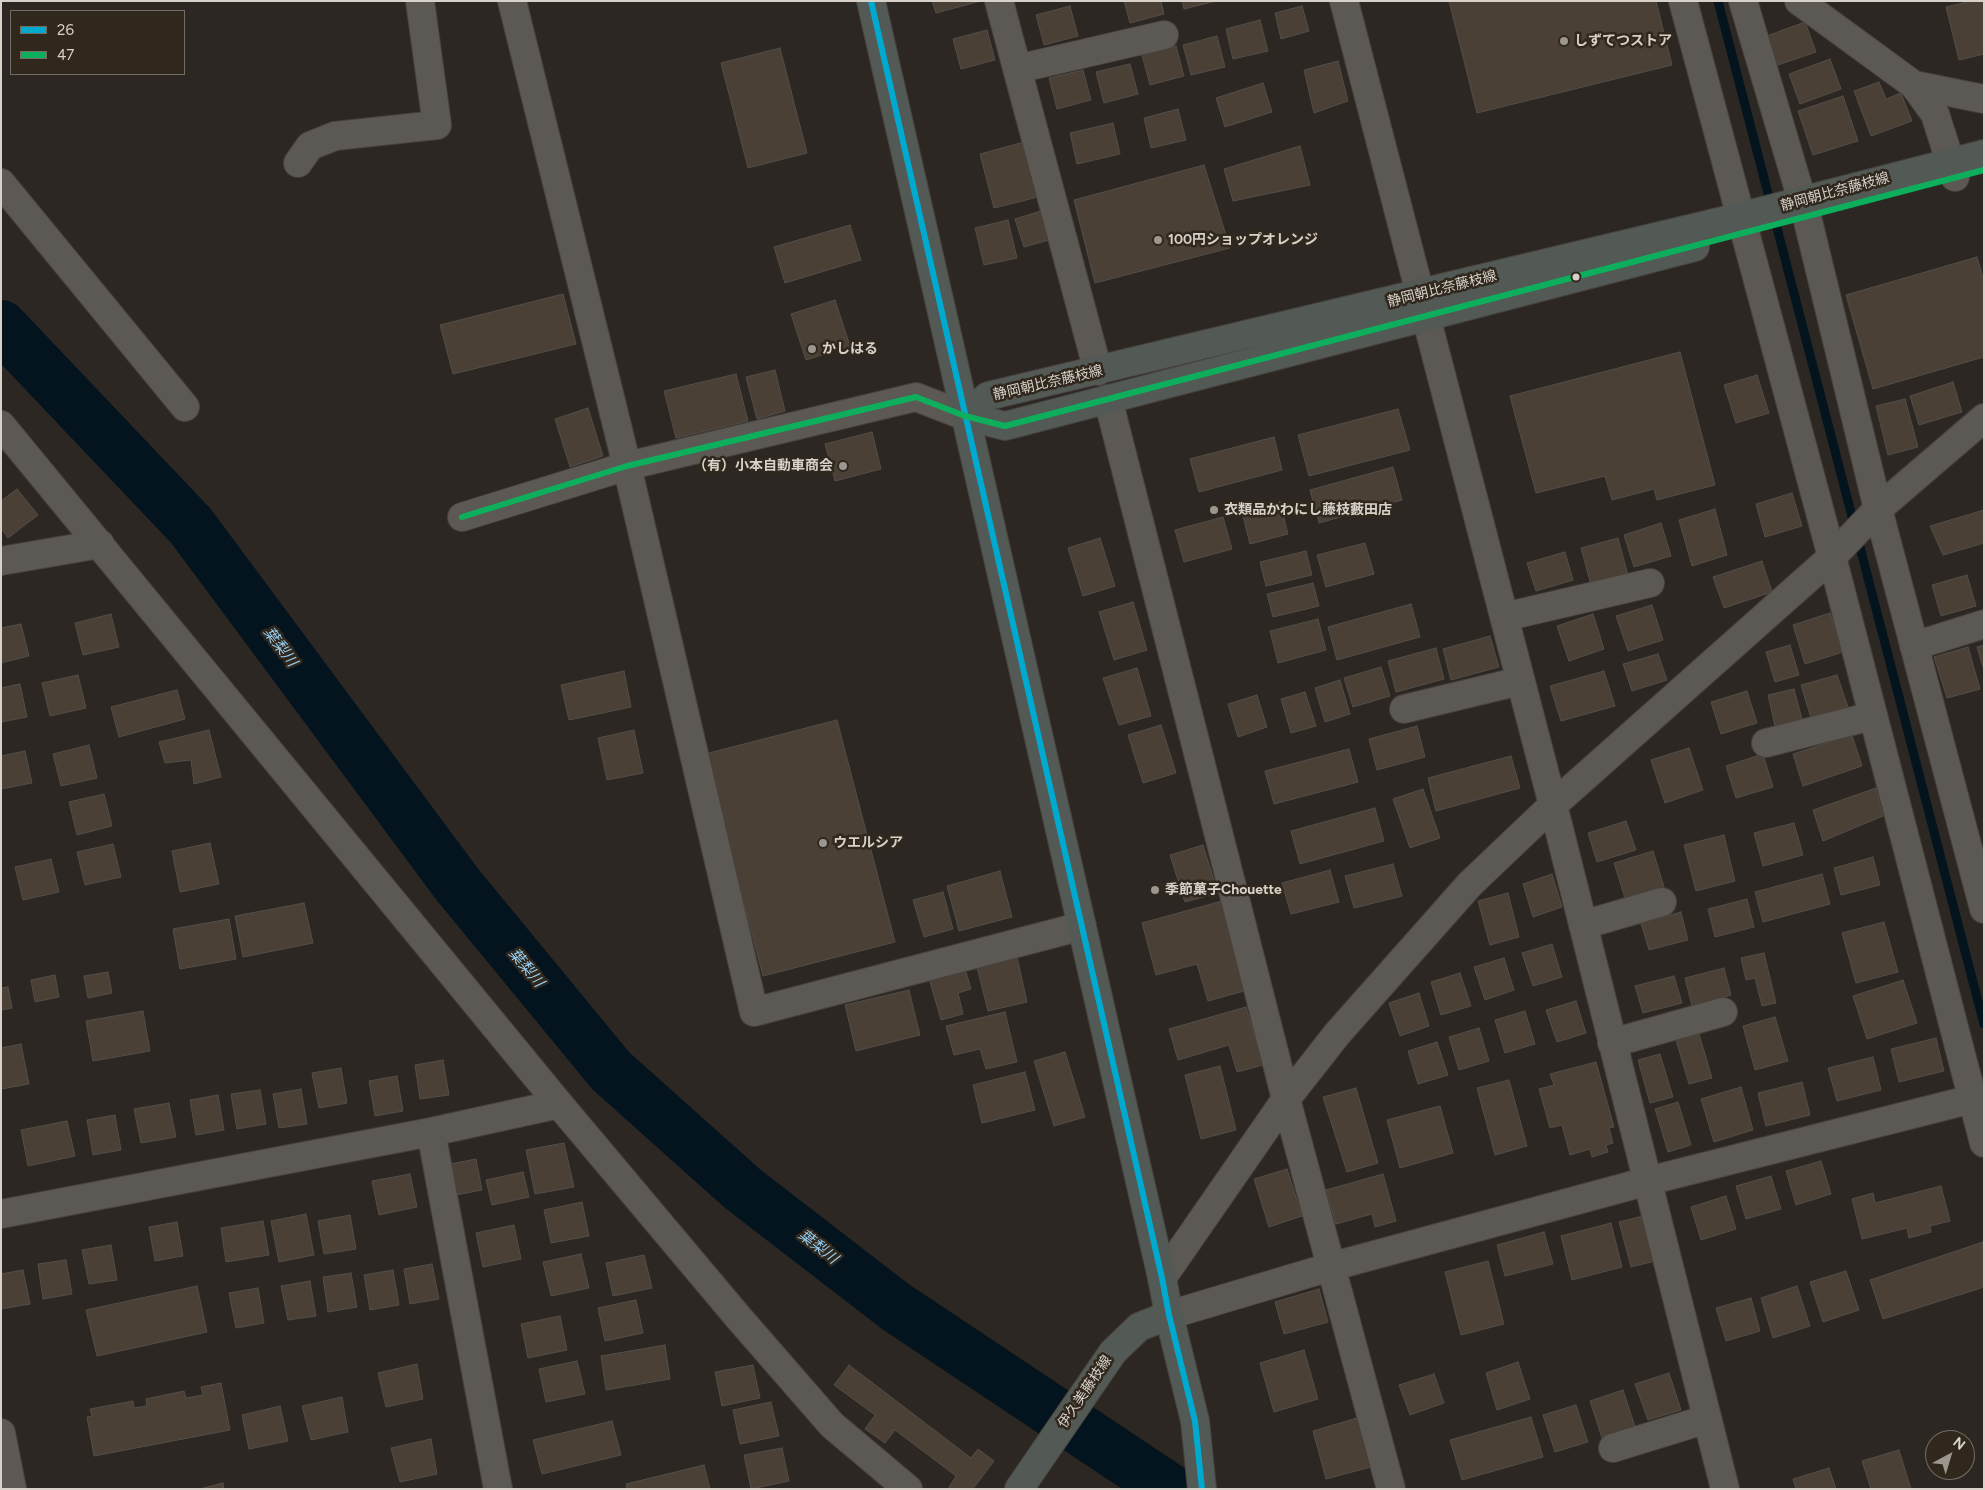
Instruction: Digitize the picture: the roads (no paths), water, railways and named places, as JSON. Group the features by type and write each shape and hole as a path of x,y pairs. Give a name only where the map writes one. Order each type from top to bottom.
{"main road":[{"path":"871,1 1169,1315 1195,1421 1202,1489"},
{"name":"静岡朝比奈藤枝線","path":"965,416 1005,426 1108,399 1423,306 1742,226 1953,170 1984,154"},
{"name":"静岡朝比奈藤枝線","path":"1953,170 1984,170"},
{"name":"静岡朝比奈藤枝線","path":"965,416 988,396 1098,371 1423,306"},
{"name":"伊久美藤枝線","path":"1019,1489 1113,1352 1139,1327 1169,1315"}],"street":[{"path":"298,163 310,146 335,136 437,125 420,1"},
{"path":"512,1 627,466 754,1012 1082,926"},
{"path":"1000,1 1098,371"},
{"path":"1344,1 1583,925 1725,1489"},
{"path":"1683,1 1832,556 1872,716 1978,1098 1984,1143"},
{"path":"1743,1 1805,209 1878,509 1984,910"},
{"path":"1798,1 1914,86 1935,114 1953,170"},
{"path":"1018,69 1164,35"},
{"path":"1914,86 1984,99"},
{"path":"1,183 185,406"},
{"path":"462,517 627,466 916,397 965,416"},
{"path":"1108,399 1286,1099 1391,1489"},
{"path":"1162,1278 1286,1099 1337,1034 1470,884 1552,805 1832,556 1878,509 1984,418"},
{"path":"1,425 559,1104 832,1424 908,1489"},
{"path":"1,561 100,544"},
{"path":"1504,617 1650,583"},
{"path":"1914,646 1984,624"},
{"path":"1404,709 1520,681"},
{"path":"1766,743 1872,716"},
{"path":"1583,925 1662,902"},
{"path":"1612,1043 1723,1012"},
{"path":"1169,1315 1330,1267 1648,1181 1978,1098"},
{"path":"1,1214 431,1132 559,1104"},
{"path":"431,1132 498,1489"},
{"path":"1613,1448 1707,1419"},
{"path":"1,1433 12,1489"}],"waterway":[{"path":"1718,1 1984,1024"},
{"name":"葉梨川","path":"1,326 191,526 457,884 611,1071 743,1189 896,1307 1169,1489"}],"place":[{"name":"しずてつストア","path":"1564,41"},
{"name":"100円ショップオレンジ","path":"1158,240"},
{"name":"かしはる","path":"812,349"},
{"name":"（有）小本自動車商会","path":"843,466"},
{"name":"衣類品かわにし藤枝藪田店","path":"1214,510"},
{"name":"ウエルシア","path":"823,843"},
{"name":"季節菓子Chouette","path":"1155,890"}]}
